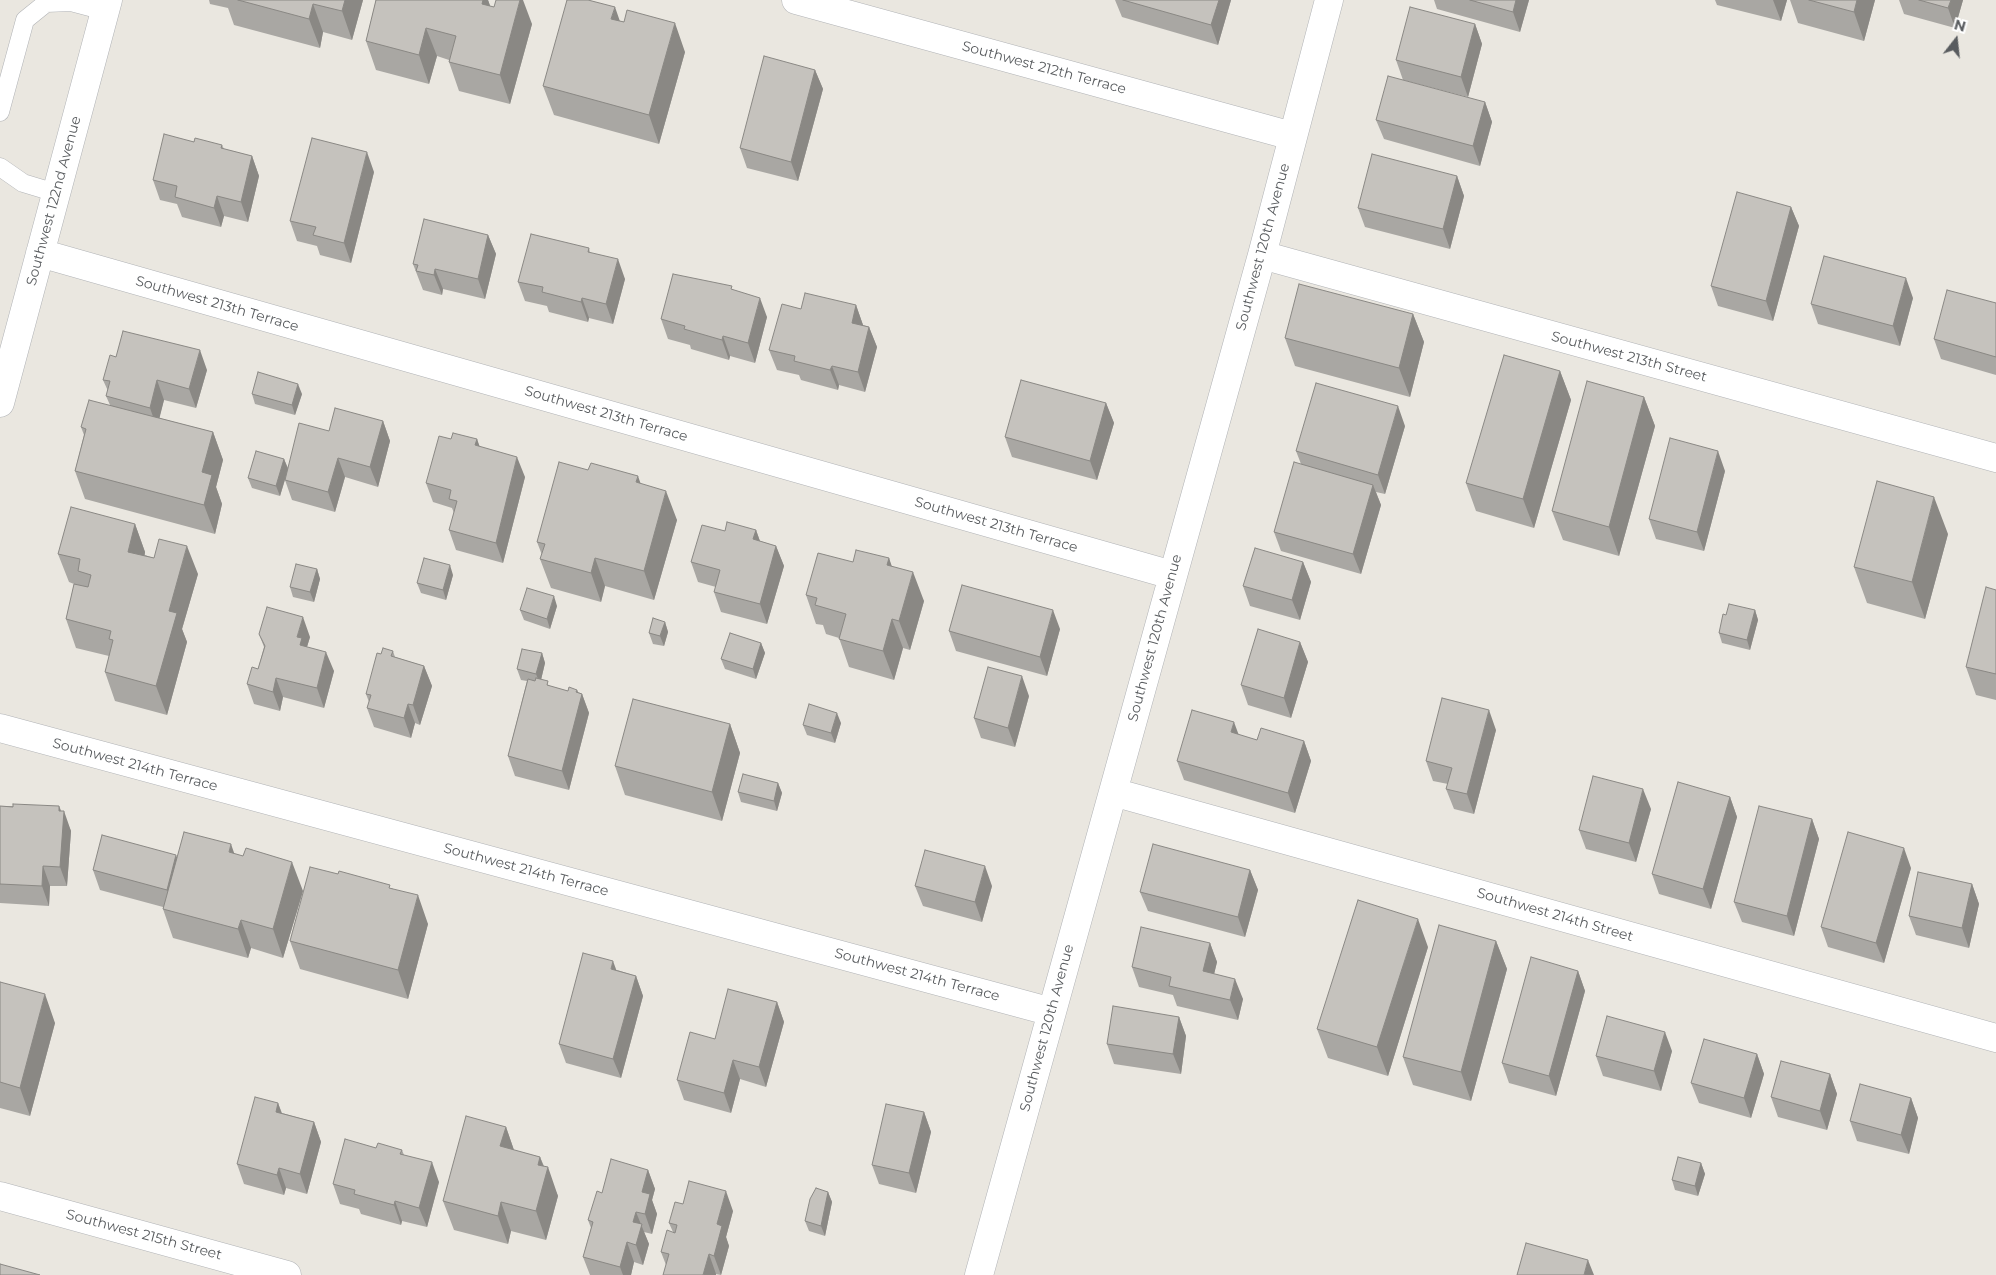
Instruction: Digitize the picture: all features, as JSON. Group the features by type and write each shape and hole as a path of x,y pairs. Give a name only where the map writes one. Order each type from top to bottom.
{"street":[{"name":"Southwest 212th Terrace","path":"796,0 1292,136"},
{"name":"Southwest 120th Avenue","path":"979,1275 1262,255 1329,0"},
{"name":"Southwest 122nd Avenue","path":"0,403 106,5"},
{"name":"Southwest 213th Terrace","path":"40,254 1172,575"},
{"name":"Southwest 213th Street","path":"1262,255 1996,458"},
{"name":"Southwest 214th Terrace","path":"0,728 1052,1012"},
{"name":"Southwest 214th Street","path":"1113,792 1996,1038"},
{"name":"Southwest 215th Street","path":"0,1196 287,1275"}],"lane":[{"path":"0,112 26,20 46,3 71,2 106,5"},
{"path":"0,167 22,183 56,193"}],"building":[{"path":"238,0 345,0 342,11 313,4 309,19"},
{"path":"376,0 483,0 482,4 494,7 496,0 520,0 500,75 449,62 456,36 426,28 419,55 366,41"},
{"path":"567,0 588,0 615,7 611,19 624,22 627,10 675,23 649,115 543,86"},
{"path":"1123,0 1219,0 1211,25"},
{"path":"1470,0 1516,0 1513,12"},
{"path":"1809,0 1857,0 1854,12"},
{"path":"1919,0 1951,0 1948,8"},
{"path":"1410,7 1475,24 1461,77 1396,60"},
{"path":"764,56 815,70 791,162 740,148"},
{"path":"1388,76 1485,102 1473,146 1376,120"},
{"path":"164,134 194,142 195,138 222,145 221,148 252,156 241,202 217,196 214,208 175,197 177,186 153,180"},
{"path":"312,138 367,152 344,243 313,235 316,227 290,221"},
{"path":"1372,154 1457,176 1443,229 1358,208"},
{"path":"1737,192 1791,207 1766,301 1711,286"},
{"path":"424,219 488,235 478,279 435,269 434,275 416,271 418,265 413,264"},
{"path":"531,234 589,248 588,252 618,259 606,304 582,298 581,302 542,292 543,287 518,282"},
{"path":"1824,256 1906,278 1893,326 1811,304"},
{"path":"673,274 732,286 731,289 760,298 748,343 723,336 722,340 684,329 685,326 661,319"},
{"path":"1299,284 1413,314 1399,368 1285,338"},
{"path":"1947,290 1996,303 1996,357 1934,339"},
{"path":"805,293 856,305 852,323 869,327 858,372 832,366 830,370 794,361 795,356 769,350 782,304 801,309"},
{"path":"123,331 200,350 189,389 157,380 150,408 106,396 110,381 103,380 110,355 116,357"},
{"path":"1504,355 1560,371 1523,499 1466,483"},
{"path":"258,372 298,384 292,405 252,394"},
{"path":"1021,380 1106,403 1090,461 1005,437"},
{"path":"1587,381 1644,397 1609,527 1552,511"},
{"path":"1316,383 1398,406 1378,475 1296,451"},
{"path":"89,400 213,432 202,472 212,475 204,505 75,471 86,429 81,427"},
{"path":"335,408 383,421 370,467 338,458 328,492 285,480 299,423 329,431"},
{"path":"453,433 477,439 475,445 517,457 496,543 449,530 457,501 449,499 451,490 426,483 439,436 451,439"},
{"path":"1670,438 1718,451 1697,532 1649,519"},
{"path":"256,451 284,459 276,486 248,478"},
{"path":"559,462 588,470 591,463 638,476 636,482 666,491 644,571 595,558 591,573 540,559 545,544 537,542"},
{"path":"1294,462 1373,485 1353,554 1274,532"},
{"path":"1877,481 1934,497 1912,582 1854,567"},
{"path":"71,507 135,524 128,552 154,558 159,539 187,546 169,611 177,613 156,686 105,672 113,640 109,639 111,631 66,619 74,584 88,587 91,575 78,571 80,559 58,554"},
{"path":"727,522 756,530 753,539 776,546 760,604 714,592 720,570 691,562 702,525 725,531"},
{"path":"1255,548 1303,562 1292,600 1243,586"},
{"path":"856,550 889,558 887,565 913,572 899,621 892,619 883,651 839,639 846,614 815,605 817,598 806,595 818,553 853,562"},
{"path":"424,558 450,565 443,590 417,583"},
{"path":"296,564 317,569 310,592 290,587"},
{"path":"962,585 1053,610 1040,657 949,631"},
{"path":"1986,587 1996,590 1996,674 1966,667"},
{"path":"527,588 554,596 547,619 520,610"},
{"path":"1729,604 1755,610 1747,640 1719,633 1723,614 1726,615"},
{"path":"267,607 303,617 297,637 302,638 300,645 326,652 317,688 276,678 273,692 247,684 252,667 258,669 265,646 259,634"},
{"path":"653,618 665,622 660,636 649,633"},
{"path":"1258,629 1300,642 1284,698 1241,685"},
{"path":"730,633 761,643 753,669 721,659"},
{"path":"383,648 393,651 391,656 424,666 413,705 408,704 404,718 367,708 371,695 366,694 377,653 381,654"},
{"path":"522,649 542,653 536,674 517,669"},
{"path":"988,667 1022,676 1008,728 974,718"},
{"path":"536,678 548,681 547,685 568,691 569,687 582,694 562,771 508,756 528,679 535,681"},
{"path":"1442,698 1489,710 1467,794 1446,789 1452,768 1426,761"},
{"path":"633,699 730,724 712,792 615,766"},
{"path":"809,704 837,713 831,733 803,725"},
{"path":"1192,710 1234,722 1231,732 1257,740 1261,728 1304,741 1288,793 1177,761"},
{"path":"743,774 778,783 774,801 738,792"},
{"path":"1593,776 1643,789 1629,843 1579,830"},
{"path":"1678,782 1730,797 1703,889 1652,874"},
{"path":"13,804 59,806 59,811 64,811 60,867 43,866 42,886 0,884 0,806 13,807"},
{"path":"1759,806 1812,819 1787,916 1734,902"},
{"path":"184,832 231,844 229,852 243,856 246,848 292,862 273,929 241,920 238,929 163,909"},
{"path":"1848,832 1904,848 1876,943 1821,927"},
{"path":"102,835 176,855 167,890 93,870"},
{"path":"1153,844 1250,870 1238,917 1140,892"},
{"path":"925,850 985,866 975,902 915,886"},
{"path":"310,867 338,874 339,871 390,885 389,888 418,895 398,970 290,941"},
{"path":"1918,872 1972,884 1962,928 1909,916"},
{"path":"1358,900 1418,919 1377,1047 1317,1029"},
{"path":"1439,925 1496,941 1461,1072 1403,1057"},
{"path":"1141,927 1210,943 1203,971 1235,979 1230,1000 1169,986 1171,977 1132,967"},
{"path":"583,953 613,961 611,969 636,976 613,1059 559,1044"},
{"path":"1531,957 1578,971 1549,1076 1502,1063"},
{"path":"0,982 45,994 20,1088 0,1082"},
{"path":"728,989 777,1002 759,1067 733,1060 724,1093 677,1080 690,1032 715,1039"},
{"path":"1113,1006 1179,1017 1173,1054 1107,1044"},
{"path":"1607,1016 1665,1032 1654,1071 1596,1056"},
{"path":"1704,1039 1757,1054 1744,1098 1691,1083"},
{"path":"1781,1061 1830,1074 1820,1111 1771,1097"},
{"path":"1860,1084 1911,1098 1901,1135 1850,1121"},
{"path":"255,1097 278,1103 276,1112 314,1122 300,1174 279,1168 277,1175 237,1164"},
{"path":"886,1104 924,1112 909,1173 872,1165"},
{"path":"466,1116 506,1127 500,1146 540,1157 538,1165 548,1167 536,1211 501,1202 498,1216 443,1201"},
{"path":"345,1139 376,1148 378,1143 402,1150 400,1154 432,1162 419,1208 395,1201 394,1205 354,1194 355,1190 333,1184"},
{"path":"1678,1157 1701,1163 1695,1186 1672,1180"},
{"path":"611,1159 648,1170 642,1192 650,1194 645,1214 636,1212 633,1222 642,1224 636,1245 627,1242 620,1267 583,1257 593,1222 588,1220 597,1191 602,1193"},
{"path":"689,1181 726,1191 717,1224 722,1226 714,1256 709,1254 703,1275 663,1275 669,1254 661,1252 667,1230 675,1233 677,1225 669,1223 675,1202 683,1204"},
{"path":"816,1188 828,1192 821,1226 805,1221 810,1199"},
{"path":"1526,1243 1588,1260 1584,1275 1517,1275"},
{"path":"0,1264 40,1275 0,1275"}]}
